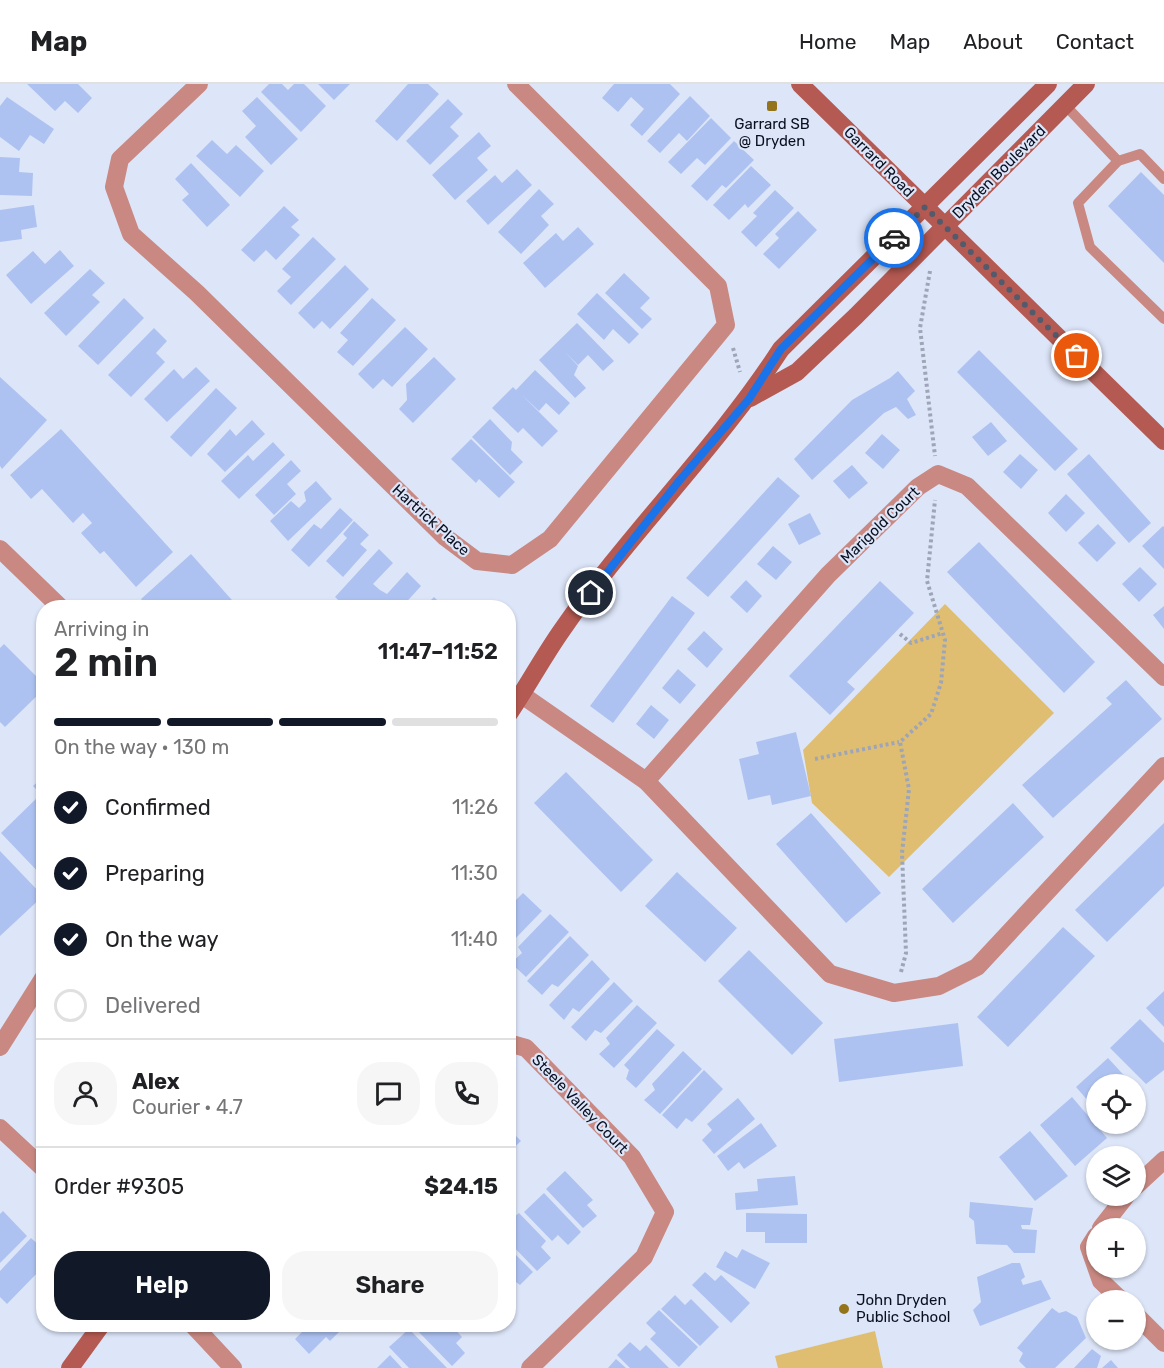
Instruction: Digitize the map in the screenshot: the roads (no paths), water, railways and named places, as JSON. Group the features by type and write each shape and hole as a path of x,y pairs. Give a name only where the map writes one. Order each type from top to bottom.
{"street":[{"name":"Hartrick Place","path":"199,84 120,159 114,188 131,234 197,293 445,537 477,561 512,565 550,539 726,325 718,286 516,84"},
{"name":"Garrard Road","path":"800,84 925,207 940,231 1163,437"},
{"name":"Dryden Boulevard","path":"516,704 562,630 679,481 749,399 781,349 1048,84"},
{"name":"Dryden Boulevard","path":"749,399 797,372 1086,84"},
{"name":"Marigold Court","path":"646,781 828,575 918,486 938,474 967,486 1164,677"},
{"path":"0,549 53,600"},
{"path":"522,695 646,781 830,974 894,993 939,986 977,967 1164,766"},
{"path":"0,1047 36,990"},
{"name":"Steele Valley Court","path":"516,1045 526,1048 632,1157 665,1212 644,1257 530,1368"},
{"path":"0,1128 36,1162"},
{"path":"1146,1177 1164,1160"},
{"path":"1109,1218 1118,1206"},
{"path":"1100,1278 1110,1290"},
{"path":"1146,1325 1164,1343"},
{"path":"70,1368 96,1332"},
{"path":"199,1332 233,1368"}],"lane":[{"path":"1065,105 1118,161"},
{"path":"1164,179 1140,154 1118,161 1078,203 1090,247 1164,319"}],"place":[{"name":"Garrard SB @ Dryden","path":"772,106"},
{"name":"John Dryden Public School","path":"844,1309"}]}
